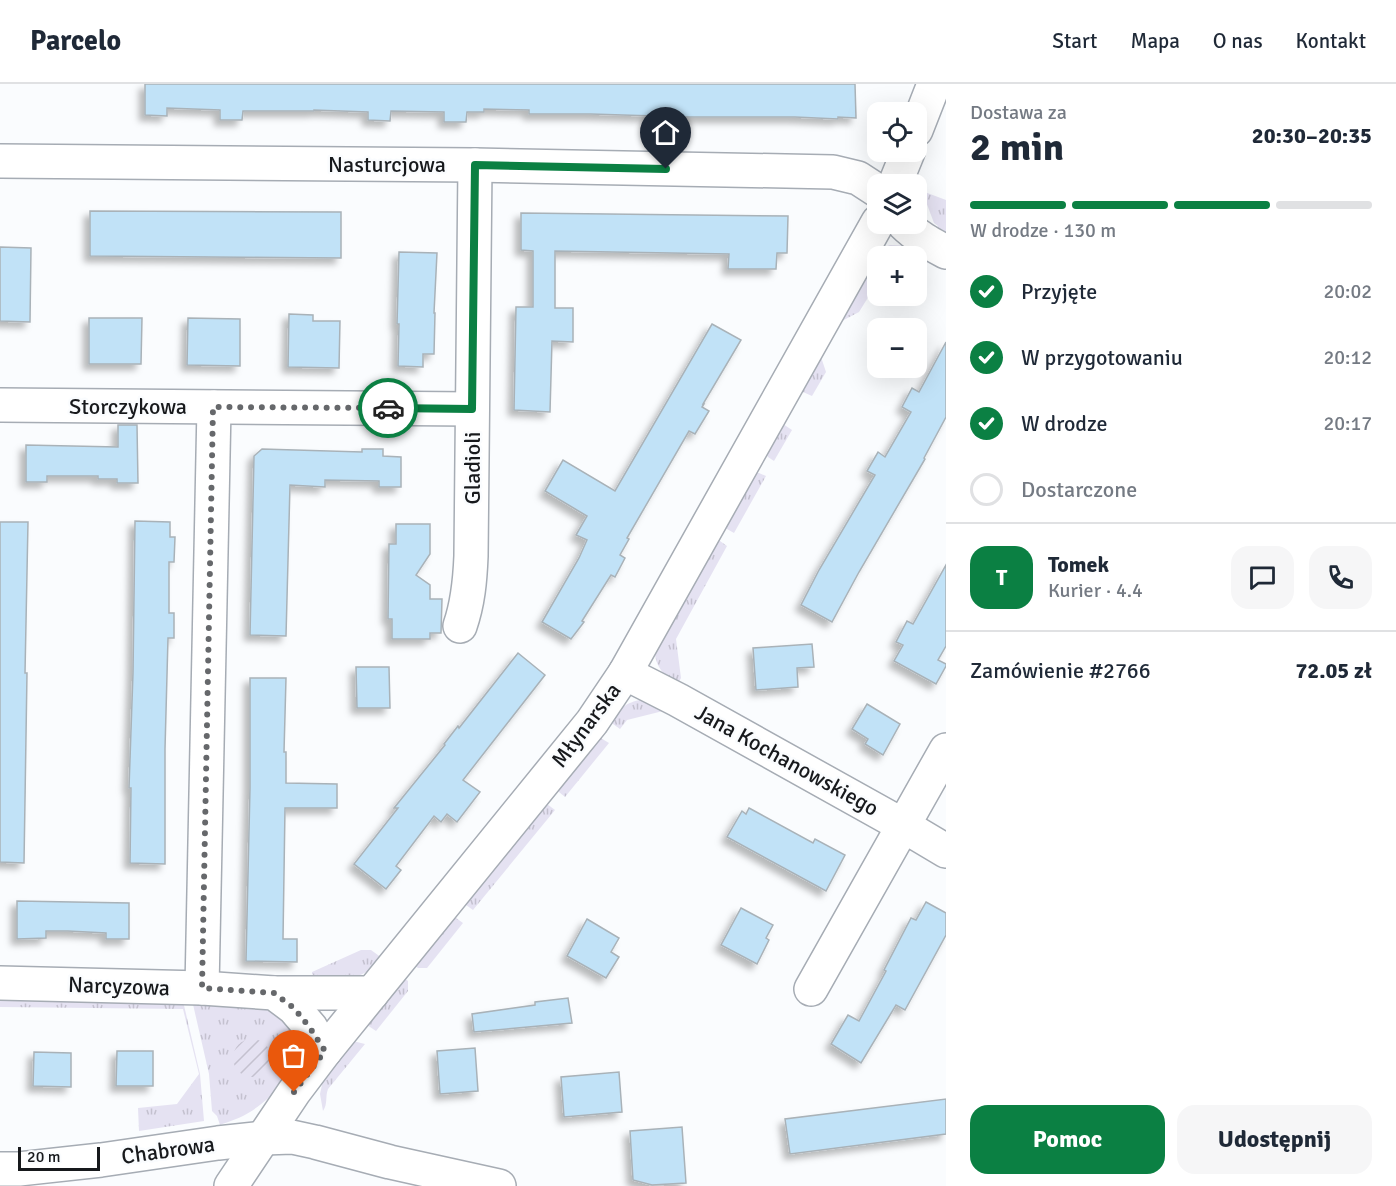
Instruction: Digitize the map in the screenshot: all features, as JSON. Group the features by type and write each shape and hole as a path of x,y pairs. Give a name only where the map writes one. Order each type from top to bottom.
{"street":[{"path":"927,102 934,84"},
{"name":"Nasturcjowa","path":"0,161 475,165 833,172 858,178 867,184"},
{"name":"Gladioli","path":"460,626 470,589 475,165"},
{"name":"Młynarska","path":"231,1186 294,1092 325,1051 592,722 625,673 871,234"},
{"path":"915,234 946,252"},
{"name":"Storczykowa","path":"0,405 472,409"},
{"path":"202,988 213,407"},
{"name":"Jana Kochanowskiego","path":"625,673 689,706 946,851"},
{"path":"811,989 946,750"},
{"name":"Narcyzowa","path":"0,983 202,988 274,993 372,993"},
{"path":"274,993 294,1008 325,1051"},
{"name":"Chabrowa","path":"0,1169 101,1160 218,1143 292,1137 315,1142 412,1176 499,1186"}],"green space":[{"path":"927,193 946,200 946,240 934,233 938,226 934,223 927,204"},
{"path":"867,278 867,299 859,312 842,321"},
{"path":"821,357 826,372 812,396 803,392 803,388"},
{"path":"783,424 792,430 774,461 766,454"},
{"path":"755,473 766,476 734,533 725,526"},
{"path":"720,541 727,546 676,639 681,678 677,685 659,667 655,652 716,542"},
{"path":"645,699 666,707 663,711 627,720 620,729 613,724 611,720 622,708 629,703"},
{"path":"599,737 609,743 565,797 559,792 558,787"},
{"path":"547,804 555,810 473,910 466,905 465,902"},
{"path":"452,918 463,923 427,968 418,968 414,965"},
{"path":"361,950 371,950 382,958 366,972 352,977 317,978 312,974 312,972"},
{"path":"404,978 408,981 408,991 376,1031 367,1025"},
{"path":"0,997 183,1001 200,1074 204,1121 139,1131 138,1108 177,1104 199,1074 183,1009 0,1007"},
{"path":"192,1000 279,1010 299,1035 301,1046 299,1057 287,1079 250,1112 220,1125 217,1116 212,1111 209,1074"},
{"path":"252,1039 266,1044 271,1058 266,1072 252,1077 238,1072 233,1058 238,1044"},
{"path":"353,1041 365,1044 328,1089 323,1111 320,1094 323,1080"}],"building":[{"path":"145,84 855,84 856,118 529,114 529,110 484,109 484,112 467,112 466,122 444,122 444,112 391,111 390,121 368,120 368,112 314,110 243,111 242,120 220,120 220,110 167,108 167,116 145,115"},
{"path":"90,211 341,212 341,258 90,256"},
{"path":"521,213 788,216 787,253 777,253 776,269 728,269 729,254 555,251 555,308 573,308 573,342 552,341 550,412 514,410 516,307 533,307 533,251 521,250"},
{"path":"0,247 31,248 30,322 0,321"},
{"path":"399,252 437,253 434,354 423,354 423,367 398,366"},
{"path":"289,314 313,315 313,321 340,321 339,368 288,367"},
{"path":"89,318 142,318 141,364 89,364"},
{"path":"188,318 240,319 240,366 187,365"},
{"path":"712,324 741,340 703,404 702,407 709,411 695,434 689,431 627,538 629,539 620,555 625,558 615,577 611,575 582,621 584,622 571,639 542,622 587,540 576,535 587,516 545,491 563,460 615,491"},
{"path":"946,342 946,417 925,459 832,622 801,605 875,475 867,471 878,452 885,457 911,412 902,407 912,388 919,392"},
{"path":"118,425 137,425 138,483 117,483 117,479 98,479 98,476 47,476 47,482 26,482 26,445 118,447"},
{"path":"262,449 362,452 362,449 383,449 383,456 401,457 401,487 379,487 379,481 325,480 325,487 290,485 286,636 250,635 254,456"},
{"path":"135,521 170,522 170,537 175,537 174,562 169,562 169,613 174,613 174,638 168,638 165,864 130,863 131,788 129,788"},
{"path":"0,522 28,522 24,863 0,862"},
{"path":"396,524 430,524 430,554 416,575 430,585 430,599 442,599 441,633 430,633 430,639 392,639 392,619 388,619 389,544 396,544"},
{"path":"946,565 946,646 938,660 946,666 936,684 894,661 903,645 896,642 907,621 913,624"},
{"path":"812,644 814,667 797,668 798,687 756,690 753,648"},
{"path":"518,653 545,675 463,780 480,792 457,822 447,814 441,822 434,816 396,866 401,870 386,889 354,864 398,808 394,808"},
{"path":"356,667 389,667 390,708 357,708"},
{"path":"250,678 286,678 284,752 286,752 286,783 337,784 337,808 285,808 283,939 297,939 297,962 246,961"},
{"path":"867,704 900,724 883,755 865,744 868,739 852,729"},
{"path":"749,808 813,843 815,839 845,855 826,891 727,837 742,811 746,814"},
{"path":"17,901 129,903 129,939 106,939 106,933 46,931 46,938 17,939"},
{"path":"926,902 946,913 946,935 905,1010 896,1005 861,1063 831,1044 848,1015 859,1021 911,918 916,920"},
{"path":"741,908 773,925 766,938 769,940 757,964 721,945"},
{"path":"587,919 619,938 611,952 619,957 606,978 567,956"},
{"path":"568,998 572,1023 474,1032 472,1014"},
{"path":"475,1048 478,1091 440,1094 437,1051"},
{"path":"117,1051 153,1051 153,1086 116,1086"},
{"path":"34,1052 71,1053 71,1087 33,1086"},
{"path":"619,1072 622,1112 564,1117 561,1077"},
{"path":"946,1099 946,1134 790,1154 785,1119"},
{"path":"682,1127 686,1183 652,1185 633,1180 630,1131"}],"way so far":[{"path":"294,1092 325,1051 294,1008 274,993 202,988 213,407 388,408"}],"route":[{"path":"388,408 472,409 475,165 666,169"}]}
